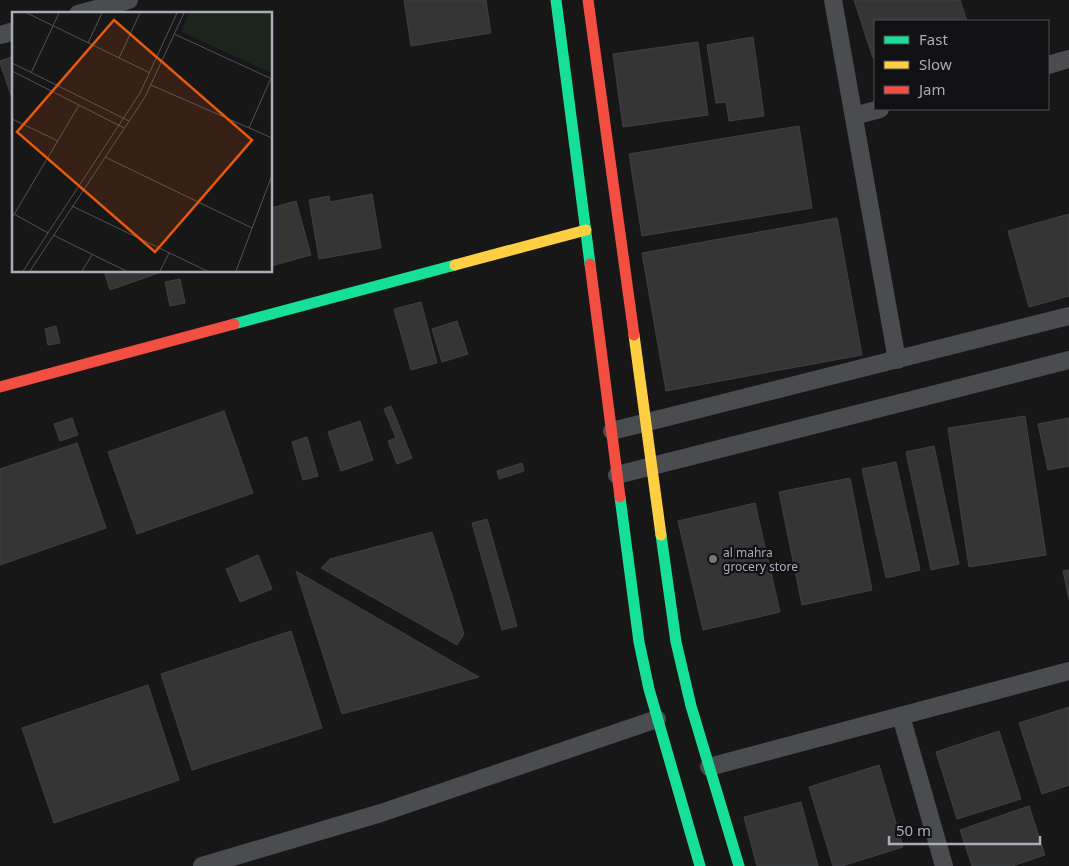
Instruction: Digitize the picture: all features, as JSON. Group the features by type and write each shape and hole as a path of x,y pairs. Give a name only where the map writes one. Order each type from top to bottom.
{"main road":[{"path":"556,0 639,642 657,719 700,866"},
{"path":"588,0 644,422 676,642 691,706 739,866"},
{"path":"0,387 586,230"}],"street":[{"path":"85,12 129,0"},
{"path":"833,0 897,360"},
{"path":"1049,65 1069,59"},
{"path":"854,116 876,110"},
{"path":"612,431 1069,316"},
{"path":"617,475 650,465 1069,360"},
{"path":"709,767 1069,672"},
{"path":"901,716 944,866"},
{"path":"202,866 381,813 657,719"}],"building":[{"path":"404,0 486,0 491,33 411,46"},
{"path":"854,0 960,0 967,20 874,20 873,58"},
{"path":"753,37 764,116 729,121 726,102 716,103 707,45"},
{"path":"698,42 708,115 623,127 613,54"},
{"path":"12,57 12,98 0,63 0,61"},
{"path":"799,126 812,208 642,236 629,154"},
{"path":"372,194 381,248 319,259 309,200 329,196 330,202"},
{"path":"296,201 311,255 272,266 272,208"},
{"path":"1069,214 1069,296 1029,307 1008,231"},
{"path":"837,218 862,355 666,391 642,253"},
{"path":"104,272 161,272 110,290"},
{"path":"180,279 185,303 170,306 165,282"},
{"path":"421,302 437,363 411,370 394,309"},
{"path":"457,321 468,354 442,362 432,329"},
{"path":"56,326 60,343 48,345 45,329"},
{"path":"391,406 412,458 397,464 388,441 396,438 384,409"},
{"path":"224,411 253,493 137,534 108,452"},
{"path":"1025,416 1046,555 969,567 948,428"},
{"path":"72,418 78,435 60,441 54,424"},
{"path":"1069,418 1069,466 1048,470 1038,424"},
{"path":"360,421 373,460 341,471 328,432"},
{"path":"307,437 318,476 303,480 292,442"},
{"path":"77,443 106,528 0,565 0,469"},
{"path":"934,446 959,564 931,570 906,452"},
{"path":"896,462 920,570 886,578 862,469"},
{"path":"522,463 524,471 499,479 497,471"},
{"path":"850,478 872,590 802,605 779,492"},
{"path":"755,503 780,612 703,630 678,521"},
{"path":"487,519 517,626 502,630 472,523"},
{"path":"432,532 464,634 457,645 321,568 330,559"},
{"path":"258,555 272,589 240,602 226,569"},
{"path":"1069,570 1069,600 1063,571"},
{"path":"296,571 479,677 342,714"},
{"path":"291,631 322,728 192,770 161,674"},
{"path":"148,685 179,780 54,823 22,728"},
{"path":"1069,707 1069,785 1042,794 1019,723"},
{"path":"999,731 1021,799 957,819 936,752"},
{"path":"879,765 903,847 842,866 833,866 809,787"},
{"path":"801,802 818,866 757,866 744,817"},
{"path":"1029,806 1045,855 1012,866 972,866 960,830"}],"traffic: fast":[{"path":"556,0 590,264"},
{"path":"234,324 455,265"},
{"path":"620,497 639,642 649,689 700,866"},
{"path":"661,535 676,642 691,706 739,866"}],"traffic: slow":[{"path":"455,265 586,230"},
{"path":"634,335 661,535"}],"traffic: jam":[{"path":"588,0 634,335"},
{"path":"590,264 620,497"},
{"path":"0,387 234,324"}],"place":[{"name":"al mahra grocery store","path":"713,559"}]}
